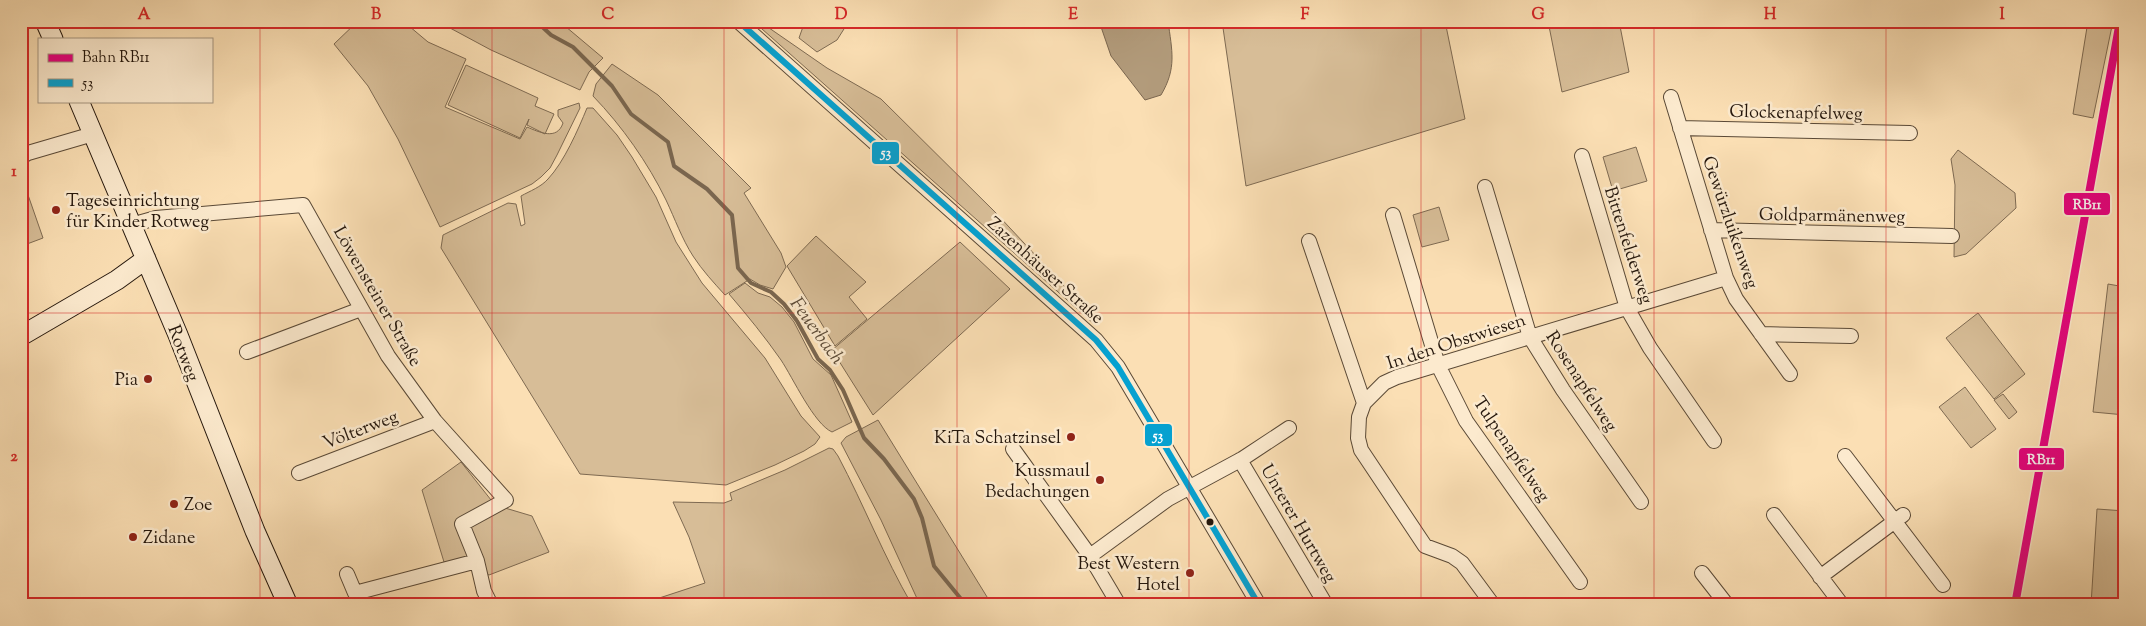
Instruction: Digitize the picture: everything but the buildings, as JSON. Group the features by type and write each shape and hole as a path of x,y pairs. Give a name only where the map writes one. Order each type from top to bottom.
{"main road":[{"path":"45,21 53,38"},
{"name":"Rotweg","path":"79,102 178,334 226,462 288,605"},
{"path":"21,336 117,280 146,259"}],"street":[{"name":"Zazenhäuser Straße","path":"738,21 1096,340 1118,367 1259,605"},
{"name":"Gewürzluikenweg","path":"1671,97 1726,278 1736,300 1790,374"},
{"name":"Glockenapfelweg","path":"1680,128 1910,133"},
{"path":"21,140 24,155 92,134"},
{"name":"Bittenfelderweg","path":"1582,156 1627,308 1650,348 1714,441"},
{"name":"Rosenapfelweg","path":"1485,186 1530,337 1563,390 1641,502"},
{"name":"Löwensteiner Straße","path":"131,225 156,218 303,204 388,356 435,421 506,500 462,524 491,605"},
{"name":"Tulpenapfelweg","path":"1393,215 1438,365 1466,421 1580,582"},
{"name":"Goldparmänenweg","path":"1711,230 1952,236"},
{"path":"1309,242 1364,403 1359,417 1358,438 1366,460 1425,546 1452,556 1462,563 1493,605"},
{"name":"In den Obstwiesen","path":"1364,403 1384,383 1397,377 1726,278"},
{"path":"248,352 361,310"},
{"path":"1761,334 1850,336"},
{"name":"Völterweg","path":"299,473 435,421"},
{"name":"Unterer Hurtweg","path":"1090,556 1168,499 1240,460 1289,428"},
{"path":"1013,449 1090,556 1119,605"},
{"path":"1846,456 1899,518 1943,585"},
{"name":"Unterer Hurtweg","path":"1240,460 1326,605"},
{"path":"1774,515 1842,605"},
{"path":"1820,577 1899,518"},
{"path":"347,574 355,593 477,562"},
{"path":"1702,573 1726,605"}],"shaded area":[{"path":"358,21 403,21 428,42 466,59 445,107 520,139 527,127 547,134 557,132 563,123 558,116 558,110 579,103 580,108 550,168 532,184 440,227 398,139 368,86 334,44"},
{"path":"437,21 559,21 603,58 589,72 580,90 491,50"},
{"path":"753,21 759,21 827,68 881,99 995,212 1095,319 1093,323"},
{"path":"805,21 849,21 837,40 817,52 799,38"},
{"path":"1099,21 1168,21 1172,59 1169,76 1161,95 1145,100 1111,56"},
{"path":"1222,21 1445,21 1465,119 1246,186"},
{"path":"1548,21 1619,21 1629,72 1562,92"},
{"path":"2088,21 2113,21 2093,118 2073,114"},
{"path":"612,64 658,95 751,188 744,193 781,253 786,267 773,289 760,285 750,279 725,295 697,261 685,243 659,186 643,159 624,132 593,96 596,84"},
{"path":"466,65 538,98 535,106 554,114 545,134 527,125 529,119 520,138 448,105"},
{"path":"587,108 593,108 617,135 632,157 656,197 676,242 702,283 765,358 801,416 820,437 815,444 775,465 726,485 580,474 441,248 443,235 508,203 516,204 521,226 525,224 521,196 542,184 560,164"},
{"path":"1636,147 1647,181 1613,191 1603,157"},
{"path":"1958,150 2015,193 2016,208 1966,254 1954,257 1955,185 1951,159"},
{"path":"27,192 43,238 27,244 21,225 21,193"},
{"path":"1439,207 1449,240 1422,247 1413,215"},
{"path":"816,236 866,282 849,297 867,319 835,346 787,266"},
{"path":"960,242 1010,289 873,415 832,350"},
{"path":"745,283 758,293 770,297 782,307 794,322 813,359 831,375 852,422 832,432 818,420 781,360 729,294"},
{"path":"2108,284 2125,287 2125,415 2093,412"},
{"path":"1978,313 2025,374 1994,399 1946,338"},
{"path":"1965,387 1996,429 1971,448 1939,407"},
{"path":"2003,394 2017,412 2009,419 1994,400"},
{"path":"878,420 992,605 920,605 881,520 841,443 846,437"},
{"path":"829,448 833,449 838,456 912,605 628,605 637,602 641,604 705,583 689,537 673,502 724,503 732,500 730,493 785,470"},
{"path":"461,462 495,505 532,516 549,552 489,575 460,563 444,562 422,490"},
{"path":"2097,509 2125,511 2125,605 2091,605"}],"waterway":[{"name":"Feuerbach","path":"536,21 551,35 573,47 612,86 631,114 668,142 674,166 707,189 732,215 738,268 751,283 771,292 784,304 797,321 818,359 830,370 843,390 864,438 884,459 914,499 922,518 934,566 966,605"}],"rail line":[{"name":"RB11","path":"2015,605 2120,21"}],"transit line":[{"name":"53","path":"738,21 1096,340 1118,367 1259,605"}],"place":[{"name":"Tageseinrichtung für Kinder Rotweg","path":"56,210"},
{"name":"Pia","path":"148,379"},
{"name":"KiTa Schatzinsel","path":"1071,437"},
{"name":"Kussmaul Bedachungen","path":"1100,480"},
{"name":"Zoe","path":"174,504"},
{"name":"Zidane","path":"133,537"},
{"name":"Best Western Hotel","path":"1190,573"}]}
